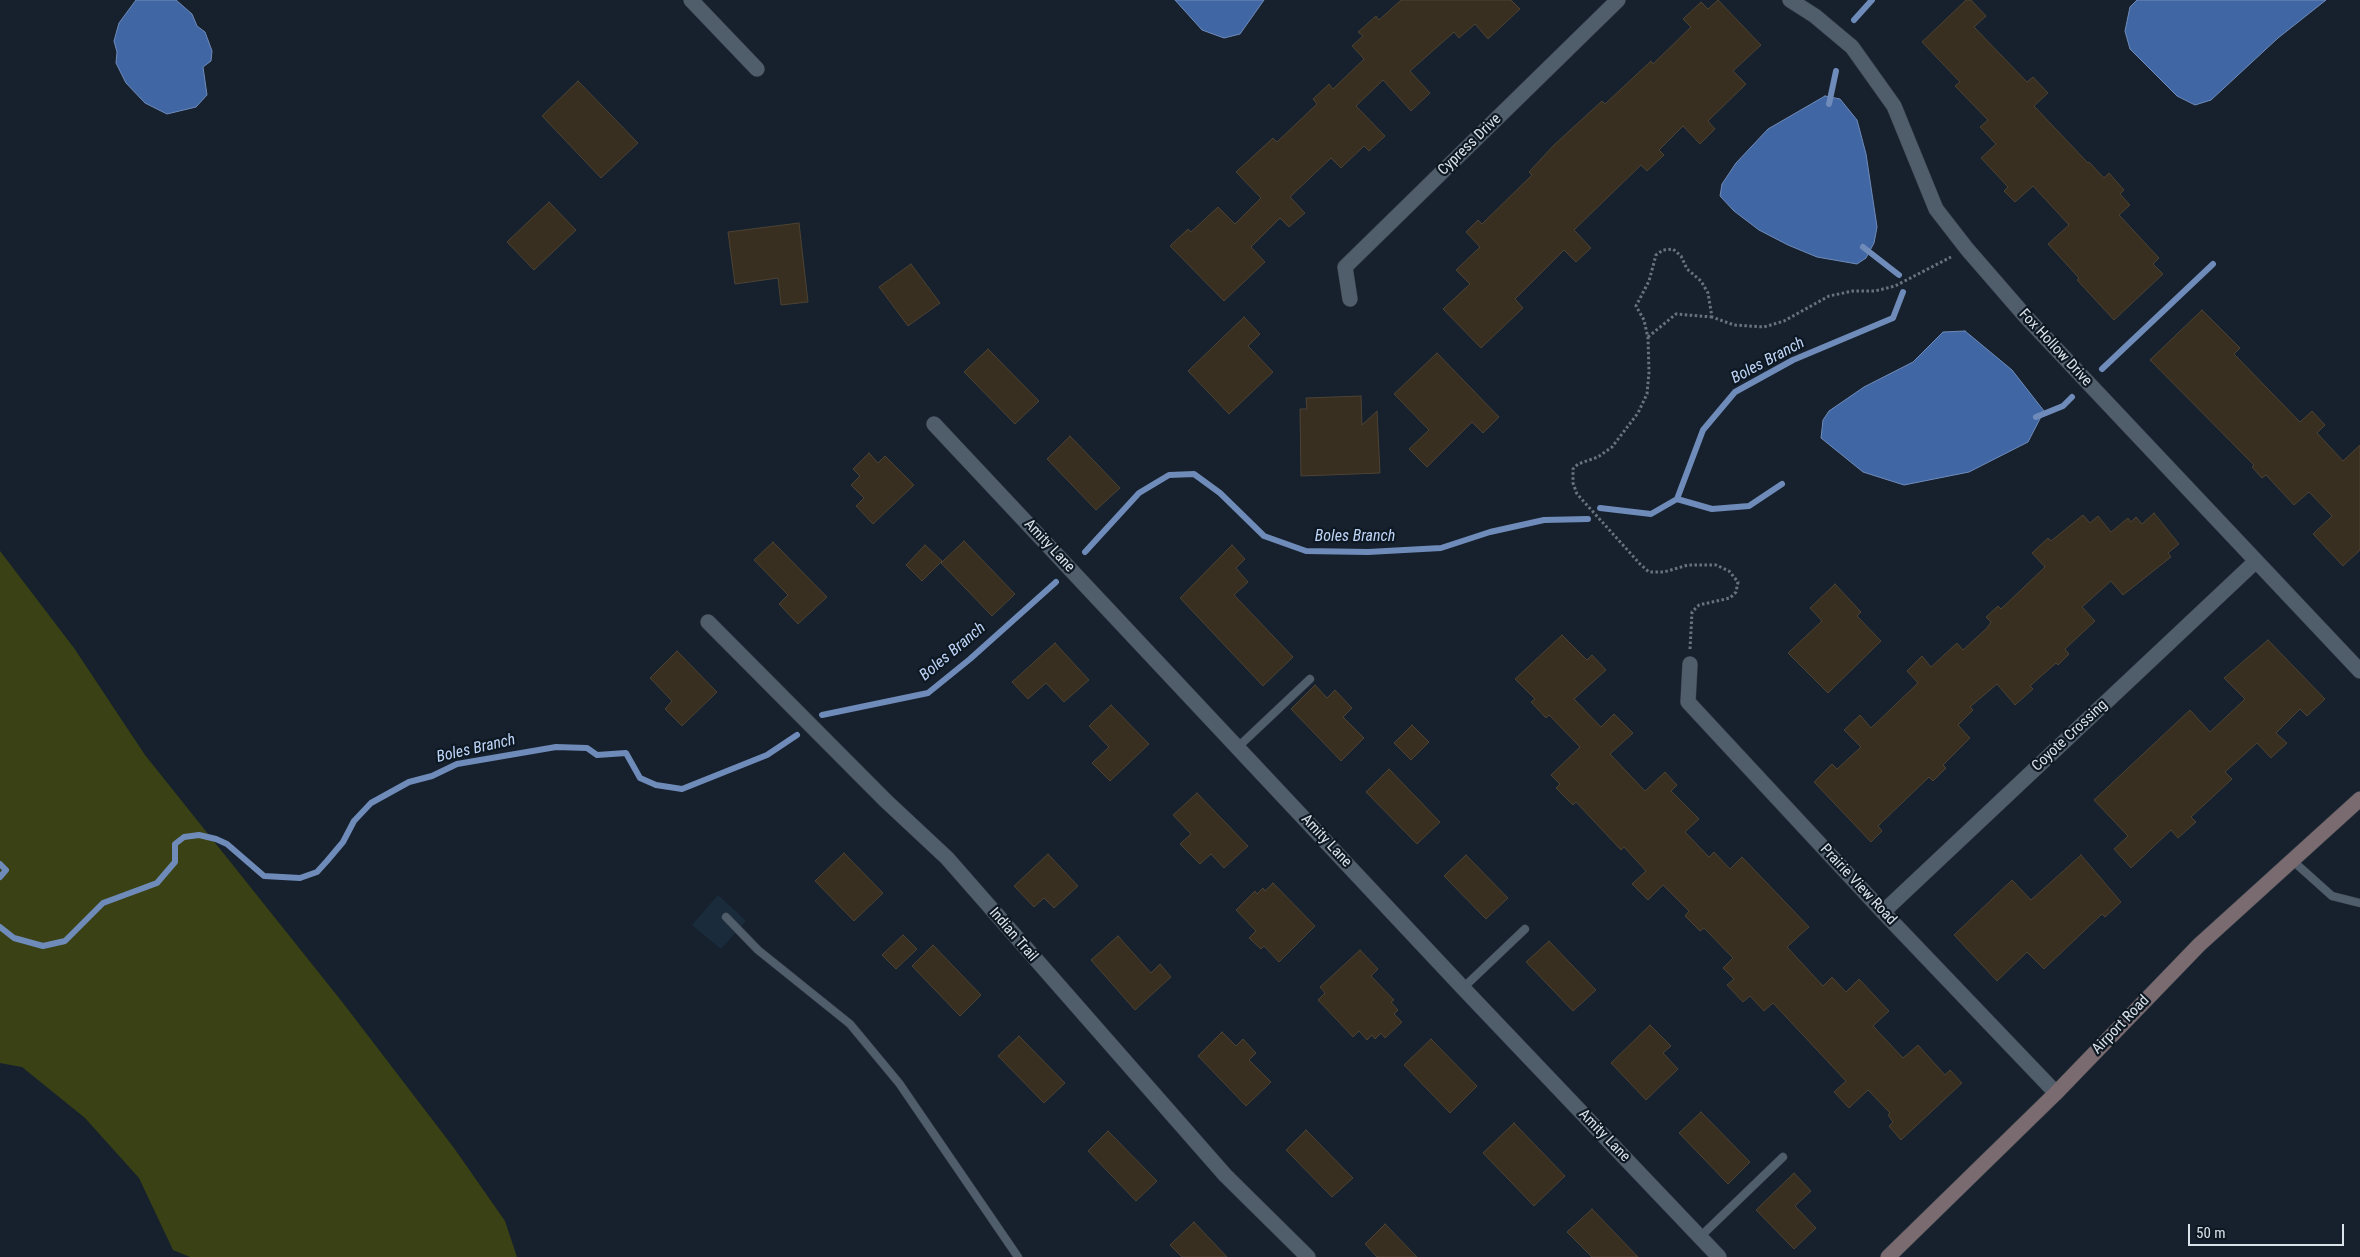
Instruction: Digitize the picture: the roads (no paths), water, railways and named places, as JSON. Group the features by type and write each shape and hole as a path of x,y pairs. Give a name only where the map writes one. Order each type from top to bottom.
{"street":[{"path":"690,0 757,70"},
{"name":"Cypress Drive","path":"1350,299 1345,267 1618,0"},
{"name":"Fox Hollow Drive","path":"1790,0 1815,16 1852,47 1894,106 1936,209 1967,249 2026,317 2360,670"},
{"name":"Amity Lane","path":"934,424 1463,988 1719,1257"},
{"name":"Coyote Crossing","path":"1883,912 2256,560"},
{"name":"Indian Trail","path":"708,622 886,801 947,858 1225,1174 1308,1257"},
{"name":"Prairie View Road","path":"1690,664 1688,702 1883,912 2056,1093"},
{"name":"Airport Road","path":"1888,1257 2056,1093 2199,945 2360,798"}],"lane":[{"path":"1238,747 1310,679"},
{"path":"2293,860 2332,896 2360,903"},
{"path":"726,917 758,950 850,1024 899,1083 1018,1257"},
{"path":"1463,988 1525,929"},
{"path":"1700,1236 1783,1157"}],"water":[{"path":"136,0 176,0 192,14 197,26 205,32 212,51 211,61 203,67 207,95 196,107 167,114 145,103 126,83 116,63 117,52 114,41 119,23"},
{"path":"1175,0 1264,0 1240,34 1224,38 1202,30"},
{"path":"2137,0 2326,0 2278,38 2211,100 2195,105 2177,96 2130,49 2125,31 2130,7"},
{"path":"1825,96 1840,99 1857,120 1866,154 1877,227 1874,243 1866,258 1857,264 1817,257 1788,245 1759,230 1734,211 1720,196 1722,184 1736,163 1768,129"},
{"path":"1965,331 2012,370 2044,411 2028,442 1969,472 1904,485 1863,472 1821,438 1823,420 1829,411 1864,387 1913,362 1943,332"}],"waterway":[{"name":"Boles Branch","path":"1854,20 1872,0"},
{"name":"Boles Branch","path":"1829,104 1836,71"},
{"name":"Boles Branch","path":"1863,247 1899,275"},
{"path":"2102,369 2213,264"},
{"name":"Boles Branch","path":"1600,508 1651,514 1677,499 1703,430 1735,392 1793,360 1893,318 1903,292"},
{"path":"2036,417 2063,406 2072,397"},
{"name":"Boles Branch","path":"1085,552 1139,493 1169,475 1194,474 1220,493 1264,536 1306,551 1368,552 1441,548 1490,532 1544,520 1588,519"},
{"path":"1677,499 1712,509 1749,506 1782,484"},
{"name":"Boles Branch","path":"822,715 928,693 970,659 1056,582"},
{"name":"Boles Branch","path":"0,927 14,938 43,946 65,941 103,903 157,883 175,862 175,844 184,837 199,835 227,844 264,876 300,878 317,872 343,842 354,821 371,803 409,782 432,776 457,764 556,747 587,748 597,755 626,753 640,778 656,785 682,789 767,755 797,735"},
{"name":"Boles Branch","path":"0,864 6,870 0,877"}]}
